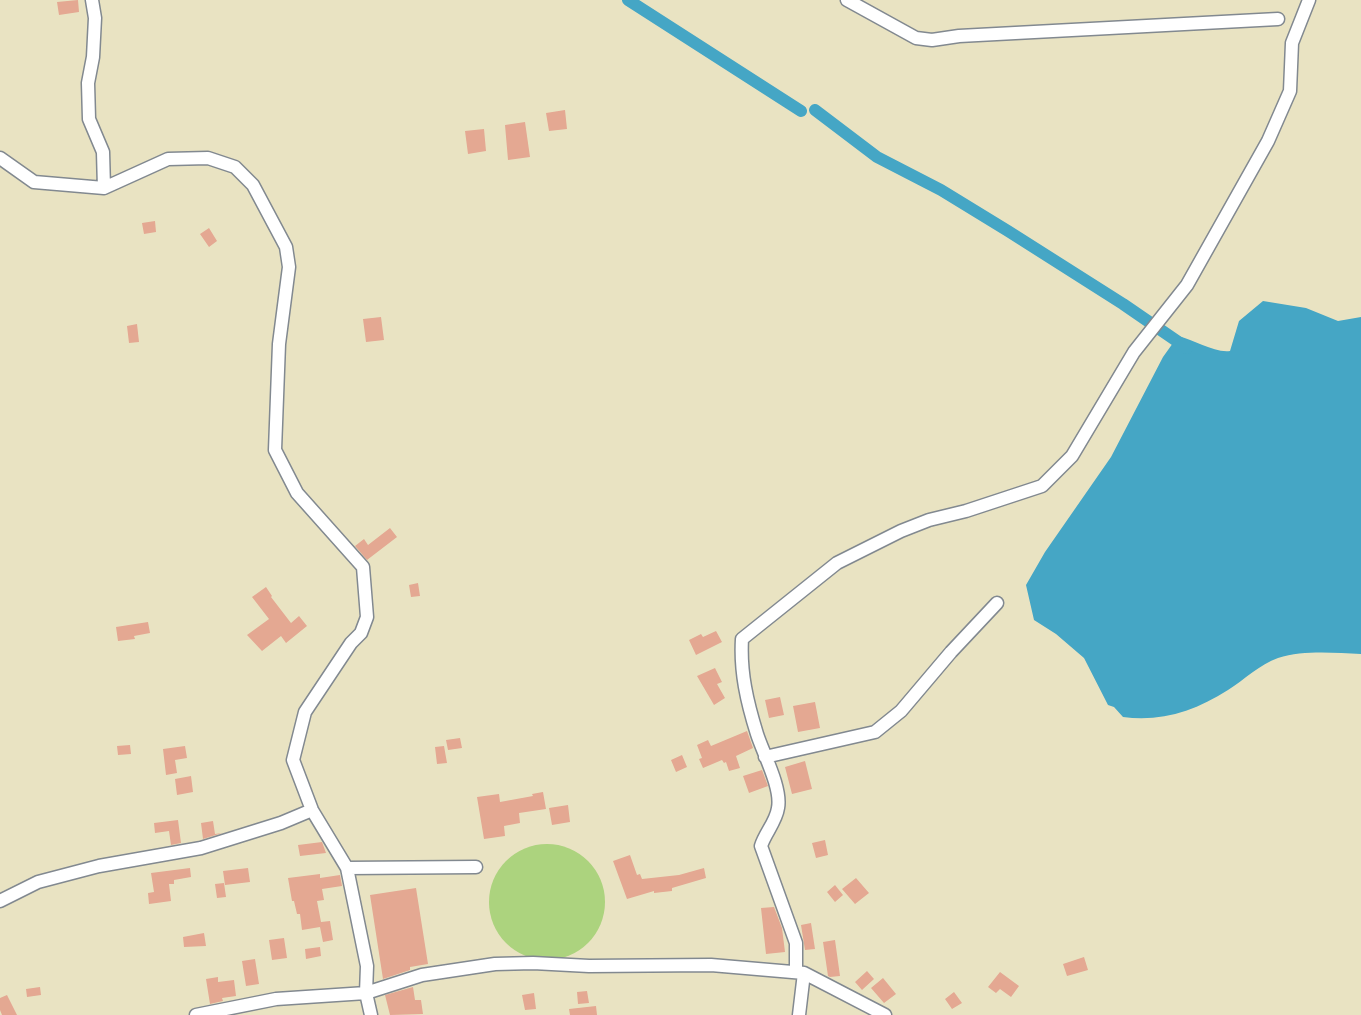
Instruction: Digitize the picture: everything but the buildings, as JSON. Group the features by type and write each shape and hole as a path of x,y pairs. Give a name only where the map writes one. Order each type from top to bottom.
{"street":[{"path":"92,0 95,18 93,57 88,83 89,119 103,152 104,188"},
{"path":"847,0 915,38 932,40 959,36 1278,19"},
{"path":"885,1015 796,972 796,943 760,846 779,808 777,790 743,684 742,639 837,563 901,531 929,520 966,511 1042,486 1072,456 1134,352 1187,285 1268,141 1290,91 1292,43 1309,0"},
{"path":"0,158 34,182 104,188 168,159 208,158 236,166 253,185 286,247 289,267 279,344 275,450 297,493 363,567 367,617 361,633 351,643 305,712 293,760 312,810 346,868 367,966 366,993 371,1015"},
{"path":"765,757 875,732 901,711 997,603"},
{"path":"0,901 38,882 99,866 201,848 281,823 312,810"},
{"path":"346,868 476,867"},
{"path":"196,1015 276,999 366,993 422,975 495,964 711,965 804,974"},
{"path":"799,1015 804,974"}],"green space":[{"path":"547,844 569,848 588,861 601,880 605,902 601,924 588,943 569,956 547,960 525,956 506,943 493,924 489,902 493,880 506,861 525,848"}],"water":[{"path":"1263,301 1306,308 1338,321 1361,317 1361,654 1288,655 1258,668 1234,686 1191,709 1151,718 1123,717 1114,707 1108,705 1084,658 1056,634 1034,620 1026,585 1045,552 1111,457 1163,357 1178,336 1211,348 1230,351 1239,321"}],"waterway":[{"path":"628,0 801,111"},
{"path":"815,110 877,157 941,190 1008,231 1123,304 1187,348"}]}
